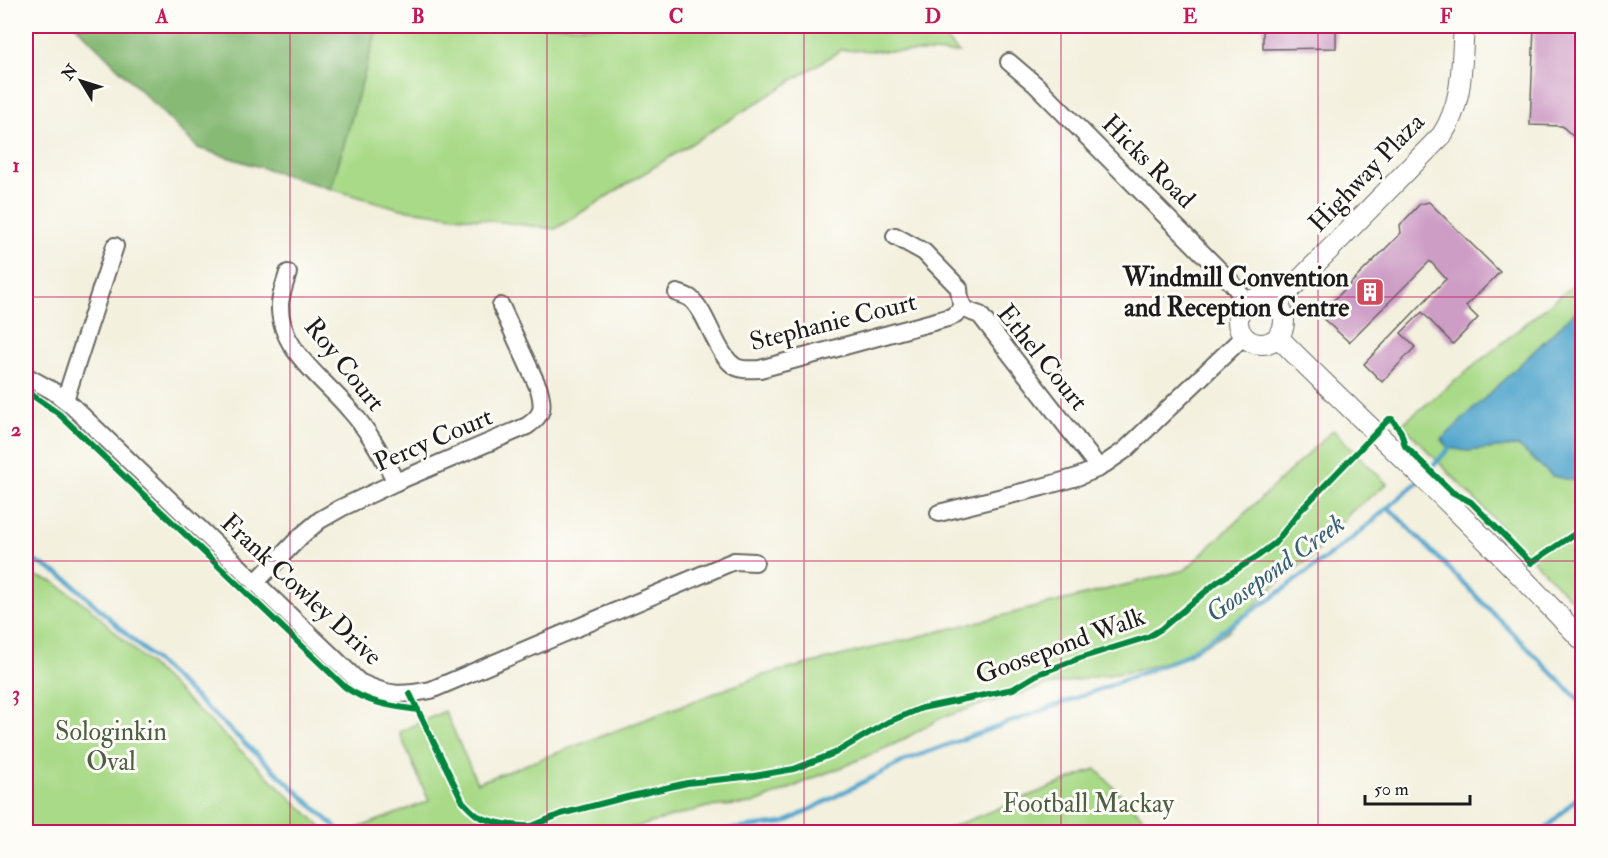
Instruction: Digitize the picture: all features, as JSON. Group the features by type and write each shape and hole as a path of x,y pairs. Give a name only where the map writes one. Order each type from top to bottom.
{"street":[{"name":"Highway Plaza","path":"1276,304 1442,135 1457,102 1464,26"},
{"name":"Hicks Road","path":"1009,62 1036,85 1232,284 1247,303"},
{"name":"Ethel Court","path":"895,236 924,252 959,288 964,308 980,315 1099,468"},
{"path":"65,400 115,246"},
{"name":"Roy Court","path":"288,273 280,305 282,327 293,348 349,408 374,440 396,482"},
{"name":"Stephanie Court","path":"677,293 690,298 733,366 743,369 760,369 951,317 964,308"},
{"path":"1259,298 1270,300 1281,309 1283,328 1278,337 1262,344 1254,343 1244,336 1238,324 1242,308 1247,303 1259,298"},
{"name":"Percy Court","path":"255,583 320,520 396,482 527,426 547,413 539,389 501,306"},
{"path":"939,513 1042,487 1099,468 1125,450 1244,336"},
{"path":"1278,337 1423,477 1582,640"},
{"name":"Frank Cowley Drive","path":"26,376 65,400 359,682 379,691 395,695 432,690 734,561 755,562"}],"green space":[{"path":"76,26 378,26 331,189 198,148"},
{"path":"378,26 932,26 959,53 841,50 555,229 401,209 331,189"},
{"path":"1582,278 1582,611 1402,424"},
{"path":"1333,430 1387,484 1351,512 1310,559 1284,577 1227,632 1188,655 1135,671 1045,686 983,704 941,718 899,742 753,804 707,807 619,832 363,832 358,828 429,801 399,732 445,711 477,783 760,676 1185,570"},
{"name":"Sologinkin Oval","path":"26,573 54,582 89,607 327,832 26,832"},
{"name":"Football Mackay","path":"1096,769 1157,832 939,832"}],"water":[{"path":"1582,305 1582,482 1552,476 1518,446 1468,451 1448,448 1442,439"}],"building":[{"path":"1263,26 1336,26 1336,48 1263,49"},
{"path":"1534,26 1582,26 1582,145 1562,126 1530,125"},
{"name":"Windmill Convention and Reception Centre","path":"1429,202 1500,272 1466,306 1478,318 1453,344 1422,312 1401,333 1415,347 1382,382 1364,364 1446,279 1430,261 1349,342 1319,315 1401,233 1400,225 1420,204"}],"waterway":[{"name":"Goosepond Creek","path":"1426,474 1452,445"},
{"name":"Goosepond Creek","path":"706,832 784,823 906,760 1181,658 1273,597 1354,537 1420,480"},
{"path":"1389,508 1582,703"},
{"path":"26,558 67,579 341,832"},
{"path":"1542,832 1582,793"}],"cycle path":[{"path":"26,391 59,414 345,687 371,700 418,710"},
{"name":"Goosepond Walk","path":"524,832 532,826 561,814 627,797 687,783 794,769 835,753 888,722 922,708 1013,689 1036,675 1080,658 1148,637 1161,629 1217,582 1275,543 1301,510 1389,419 1392,419 1401,432 1405,446 1452,492 1471,502 1531,563 1582,529"},
{"path":"410,694 463,802 484,818 505,824 532,826"}],"place":[{"name":"Windmill Convention and Reception Centre","path":"1370,292"}]}
